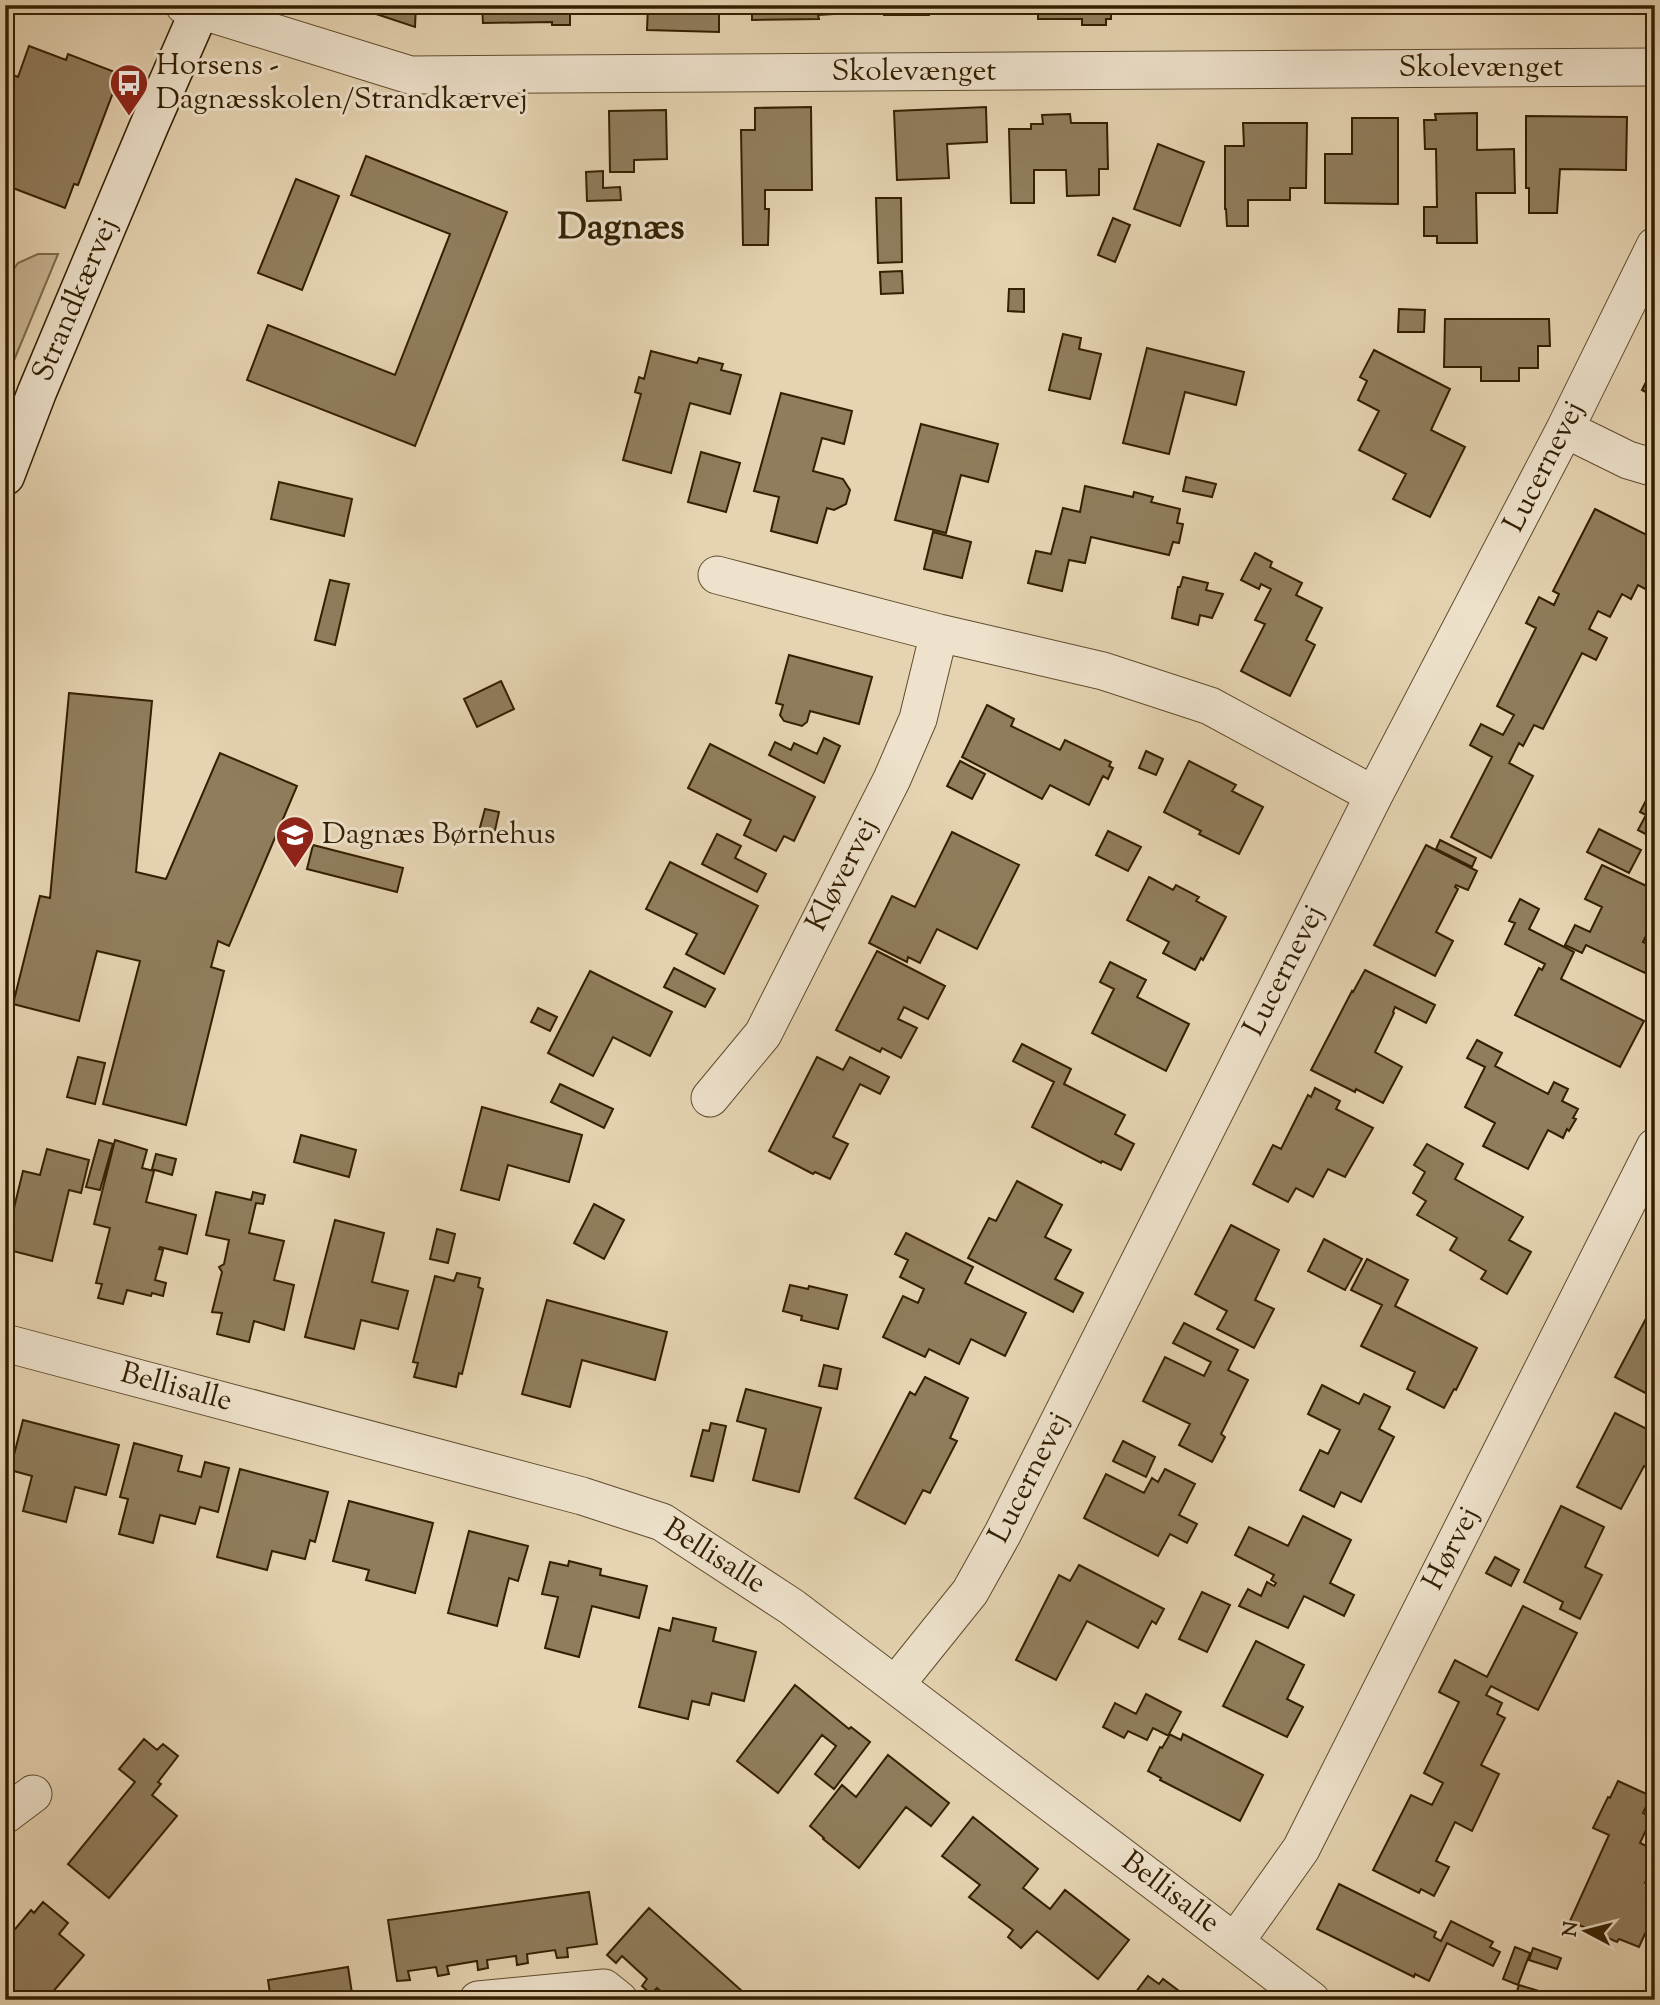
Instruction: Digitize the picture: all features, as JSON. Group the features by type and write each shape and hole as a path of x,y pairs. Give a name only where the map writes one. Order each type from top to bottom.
{"main road":[{"name":"Strandkærvej","path":"5,476 37,392 149,126 193,7"}],"street":[{"name":"Skolevænget","path":"193,7 410,75 1655,67"},
{"name":"Lucernevej","path":"896,1684 970,1592 1003,1533 1374,795 1565,429 1655,246"},
{"path":"1565,429 1628,460 1655,468"},
{"path":"717,575 939,633 1103,671 1210,706 1374,795"},
{"name":"Kløvervej","path":"710,1098 762,1034 892,779 918,719 939,633"},
{"name":"Hørvej","path":"1235,1942 1301,1849 1655,1147"},
{"name":"Bellisalle","path":"5,1343 582,1496 662,1522 792,1608 896,1684 1311,2000"},
{"path":"478,2000 604,1987 619,2000"}],"shaded area":[{"path":"38,254 58,254 5,382 5,287 18,263"}],"building":[{"path":"349,5 416,5 415,27"},
{"path":"482,5 570,5 570,25 552,25 552,22 483,23"},
{"path":"648,5 719,5 719,32 647,30"},
{"path":"752,5 833,5 833,14 818,15 819,19 752,20"},
{"path":"884,5 929,5 929,15 884,15"},
{"path":"1038,5 1120,6 1111,6 1111,19 1106,19 1106,25 1082,25 1082,19 1038,19"},
{"path":"1551,5 1621,5 1621,11 1551,10"},
{"path":"29,46 66,60 68,54 120,74 78,185 74,184 65,208 5,185 5,72 18,77"},
{"path":"811,107 812,190 765,190 765,209 769,209 768,245 743,245 741,130 755,130 755,108"},
{"path":"986,107 987,142 947,144 949,178 897,180 894,111"},
{"path":"666,110 667,159 634,160 634,172 610,172 609,111"},
{"path":"1477,113 1477,150 1514,149 1515,193 1476,193 1477,243 1437,243 1437,236 1424,236 1424,207 1437,207 1436,149 1425,149 1424,120 1436,120 1435,114"},
{"path":"1070,114 1071,123 1107,123 1108,169 1099,169 1099,195 1067,196 1066,170 1034,170 1034,203 1011,203 1009,129 1031,129 1031,124 1043,124 1042,115"},
{"path":"1526,116 1627,117 1626,170 1560,169 1557,213 1529,213 1529,188 1526,188"},
{"path":"1352,118 1398,118 1398,204 1325,203 1325,154 1352,154"},
{"path":"1243,123 1307,123 1306,188 1290,188 1290,200 1248,200 1248,226 1227,226 1225,146 1244,146"},
{"path":"1158,144 1204,162 1180,226 1134,209"},
{"path":"366,156 507,212 415,446 247,380 268,325 395,375 450,234 351,195"},
{"path":"603,171 603,188 620,187 621,200 587,201 586,172"},
{"path":"296,179 339,196 302,290 258,273"},
{"path":"876,198 901,198 902,262 878,263"},
{"path":"1113,218 1130,225 1115,262 1098,255"},
{"path":"902,271 903,293 881,294 880,272"},
{"path":"1009,289 1024,289 1024,312 1008,311"},
{"path":"1399,309 1425,310 1424,332 1398,332"},
{"path":"1445,319 1549,319 1550,346 1538,346 1538,368 1519,368 1519,381 1481,381 1481,367 1444,367"},
{"path":"1063,334 1081,338 1079,349 1101,354 1090,399 1049,390"},
{"path":"1147,348 1244,372 1236,405 1185,392 1169,454 1123,443"},
{"path":"1374,350 1450,389 1431,430 1465,447 1430,517 1393,499 1406,474 1359,450 1379,411 1358,400 1367,381 1360,377"},
{"path":"651,351 697,363 699,358 723,364 721,370 741,375 730,414 690,403 671,473 623,460 641,394 635,392 639,377 644,379"},
{"path":"1655,364 1655,397 1642,390"},
{"path":"781,393 852,411 844,444 822,438 813,471 843,479 850,490 846,504 834,510 827,508 817,543 771,531 779,497 754,491"},
{"path":"921,424 998,444 988,482 961,475 946,533 895,520"},
{"path":"701,452 740,463 726,512 688,502"},
{"path":"1186,477 1216,484 1212,497 1183,491"},
{"path":"279,482 352,499 344,536 271,519"},
{"path":"1085,486 1133,497 1134,492 1153,497 1151,502 1180,509 1177,523 1183,524 1179,543 1173,542 1169,555 1091,537 1085,563 1069,560 1062,591 1028,583 1036,551 1051,554 1063,508 1080,512"},
{"path":"1595,509 1655,539 1655,594 1638,585 1631,599 1622,594 1610,617 1598,611 1589,629 1607,638 1596,660 1582,653 1543,729 1534,725 1523,746 1519,743 1509,763 1533,776 1491,858 1451,837 1492,757 1470,745 1481,724 1503,735 1514,715 1497,706 1536,628 1526,623 1539,597 1554,605 1559,594 1553,591"},
{"path":"933,532 971,542 962,578 924,569"},
{"path":"1255,553 1272,562 1270,567 1302,583 1296,595 1322,608 1306,640 1315,645 1290,696 1241,671 1265,624 1255,620 1271,589 1261,584 1259,589 1241,580"},
{"path":"1183,577 1208,583 1206,590 1223,594 1212,618 1200,615 1198,625 1172,618 1178,587"},
{"path":"330,580 349,584 335,645 315,640"},
{"path":"789,655 872,677 859,724 810,711 807,722 802,726 784,721 780,715 783,705 776,703"},
{"path":"501,681 514,709 477,727 464,699"},
{"path":"69,693 152,701 136,872 166,879 220,753 297,786 229,946 218,941 211,967 224,971 186,1125 103,1104 140,961 97,951 79,1021 13,1004 40,896 50,898"},
{"path":"987,705 1014,719 1011,726 1060,750 1065,740 1111,762 1109,766 1113,768 1108,779 1103,776 1089,805 1050,785 1042,799 962,757"},
{"path":"824,738 840,746 824,783 769,755 775,742 791,750 794,743 817,754"},
{"path":"710,744 815,797 794,841 784,836 776,851 744,835 751,820 688,788"},
{"path":"1146,751 1163,759 1156,775 1139,768"},
{"path":"960,761 985,774 972,799 947,786"},
{"path":"1189,761 1236,785 1232,791 1263,807 1239,854 1164,812"},
{"path":"1655,783 1655,839 1638,830 1646,815 1640,812"},
{"path":"485,809 499,812 494,835 479,831"},
{"path":"1599,829 1641,850 1629,873 1587,852"},
{"path":"1108,831 1141,847 1128,871 1096,855"},
{"path":"952,832 1019,865 977,949 937,929 920,963 908,957 907,962 869,943 892,896 915,907"},
{"path":"717,834 741,846 735,858 766,874 757,892 702,864"},
{"path":"1440,840 1476,858 1472,867 1436,849"},
{"path":"313,845 403,868 397,892 307,869"},
{"path":"1426,845 1477,871 1468,890 1456,885 1458,889 1436,932 1453,941 1435,976 1374,945"},
{"path":"670,862 758,906 724,974 686,954 697,934 646,909"},
{"path":"1602,865 1655,890 1655,918 1643,942 1655,947 1655,953 1645,973 1586,945 1582,953 1565,945 1575,925 1590,932 1602,907 1585,899"},
{"path":"1149,877 1173,890 1176,885 1199,897 1196,901 1226,917 1195,970 1163,953 1169,942 1127,920"},
{"path":"1520,899 1539,909 1529,929 1574,952 1561,979 1644,1021 1620,1067 1515,1015 1539,968 1542,970 1545,964 1505,944 1515,923 1509,921"},
{"path":"877,951 945,986 928,1019 904,1007 898,1019 917,1028 901,1058 882,1048 880,1052 836,1030"},
{"path":"1110,962 1146,980 1137,997 1189,1024 1166,1071 1092,1033 1114,989 1100,982"},
{"path":"674,968 715,989 705,1007 664,987"},
{"path":"1365,970 1435,1005 1426,1023 1395,1007 1375,1052 1402,1067 1383,1103 1311,1070"},
{"path":"590,971 672,1012 650,1056 613,1037 593,1076 548,1053"},
{"path":"538,1008 557,1017 550,1031 531,1022"},
{"path":"1477,1040 1502,1053 1495,1066 1548,1094 1554,1082 1568,1089 1562,1101 1578,1109 1573,1118 1576,1119 1563,1138 1548,1130 1528,1169 1483,1146 1495,1123 1465,1107 1485,1067 1467,1058"},
{"path":"1022,1044 1071,1069 1064,1084 1125,1115 1115,1134 1134,1144 1121,1170 1102,1161 1101,1163 1032,1127 1054,1082 1013,1061"},
{"path":"78,1057 105,1063 95,1104 67,1097"},
{"path":"817,1057 843,1070 850,1057 889,1077 880,1094 860,1084 833,1137 848,1144 830,1179 815,1172 813,1174 769,1151"},
{"path":"560,1084 613,1109 604,1128 551,1102"},
{"path":"1315,1088 1340,1101 1336,1109 1373,1128 1345,1177 1328,1169 1313,1197 1296,1188 1288,1202 1253,1184 1273,1145 1281,1149 1308,1095 1311,1097"},
{"path":"482,1107 582,1135 569,1182 508,1165 499,1200 461,1190"},
{"path":"301,1135 356,1150 349,1177 294,1162"},
{"path":"99,1140 113,1144 100,1190 86,1187"},
{"path":"115,1140 147,1150 142,1168 154,1171 146,1202 196,1215 187,1254 160,1247 159,1249 163,1250 155,1280 166,1283 163,1296 127,1290 123,1304 98,1298 102,1284 96,1283 110,1228 94,1224"},
{"path":"1427,1144 1463,1164 1455,1179 1523,1217 1509,1240 1531,1252 1507,1294 1481,1279 1486,1271 1450,1250 1457,1238 1417,1215 1426,1201 1413,1193 1425,1172 1414,1165"},
{"path":"47,1149 89,1160 81,1193 69,1190 52,1261 5,1249 5,1205 14,1208 23,1171 40,1175"},
{"path":"156,1154 176,1159 172,1175 152,1169"},
{"path":"1017,1181 1062,1205 1045,1237 1071,1250 1055,1279 1083,1293 1073,1312 968,1258 989,1218 996,1221"},
{"path":"216,1192 251,1200 253,1192 265,1195 263,1204 256,1203 249,1233 284,1241 274,1280 294,1285 284,1330 254,1321 249,1342 217,1334 222,1313 212,1312 222,1272 219,1267 224,1264 229,1240 206,1235"},
{"path":"594,1204 624,1220 604,1259 574,1243"},
{"path":"335,1220 384,1233 372,1282 408,1291 398,1329 361,1320 354,1349 305,1337"},
{"path":"1231,1225 1279,1250 1255,1300 1274,1309 1254,1348 1217,1329 1227,1311 1195,1294"},
{"path":"437,1229 455,1234 448,1263 430,1259"},
{"path":"906,1233 973,1267 965,1283 1026,1313 1005,1356 971,1339 959,1364 929,1349 925,1357 883,1337 903,1296 918,1303 924,1289 900,1277 908,1260 895,1254"},
{"path":"1324,1239 1362,1259 1345,1290 1308,1271"},
{"path":"1367,1259 1408,1280 1395,1306 1477,1348 1444,1408 1407,1389 1415,1372 1361,1346 1382,1305 1351,1290"},
{"path":"457,1273 480,1278 478,1287 483,1289 462,1374 459,1373 456,1387 414,1377 418,1363 413,1362 435,1276 454,1281"},
{"path":"790,1285 808,1289 809,1286 847,1295 838,1329 801,1320 802,1316 783,1311"},
{"path":"547,1300 667,1332 655,1380 582,1360 570,1407 522,1394"},
{"path":"1650,1311 1655,1314 1655,1398 1615,1377"},
{"path":"1184,1323 1238,1350 1228,1370 1248,1380 1221,1434 1225,1437 1212,1462 1179,1445 1190,1424 1143,1401 1165,1357 1204,1376 1211,1362 1173,1343"},
{"path":"824,1365 841,1369 837,1389 819,1386"},
{"path":"925,1377 968,1398 950,1438 957,1441 930,1493 923,1490 905,1524 855,1498 910,1392 915,1395"},
{"path":"1322,1385 1359,1404 1364,1394 1390,1407 1379,1429 1394,1437 1361,1502 1341,1492 1334,1507 1300,1490 1320,1450 1328,1454 1340,1430 1308,1414"},
{"path":"746,1389 821,1408 799,1492 753,1480 766,1429 737,1421"},
{"path":"1615,1413 1655,1433 1655,1472 1644,1466 1621,1509 1577,1487"},
{"path":"23,1420 119,1445 106,1495 75,1487 66,1522 23,1511 32,1476 10,1470"},
{"path":"711,1423 726,1426 713,1481 691,1476 703,1430 709,1431"},
{"path":"1123,1441 1155,1457 1146,1477 1113,1461"},
{"path":"134,1443 182,1456 178,1471 201,1477 205,1462 229,1468 218,1512 200,1507 195,1524 160,1515 153,1543 119,1534 128,1499 120,1497"},
{"path":"240,1469 328,1492 315,1542 310,1540 305,1559 272,1551 267,1570 217,1557"},
{"path":"1165,1469 1195,1484 1179,1515 1197,1524 1187,1543 1170,1534 1158,1556 1084,1518 1106,1474 1144,1493 1152,1478 1158,1482"},
{"path":"349,1501 433,1523 415,1593 366,1580 369,1570 333,1561"},
{"path":"1561,1506 1604,1527 1585,1567 1602,1575 1580,1619 1560,1609 1563,1602 1524,1582"},
{"path":"1303,1516 1351,1540 1330,1583 1354,1595 1344,1616 1304,1596 1288,1628 1239,1606 1248,1589 1261,1596 1267,1582 1274,1586 1276,1583 1271,1580 1274,1575 1235,1555 1249,1527 1288,1546"},
{"path":"469,1531 528,1546 518,1581 509,1578 497,1626 448,1613"},
{"path":"1495,1557 1519,1570 1511,1586 1486,1573"},
{"path":"569,1561 601,1569 600,1575 647,1586 639,1618 592,1606 579,1657 545,1648 558,1597 542,1594 550,1562 568,1566"},
{"path":"1079,1565 1164,1609 1156,1624 1152,1621 1138,1648 1087,1621 1056,1680 1016,1660 1059,1575 1070,1581"},
{"path":"1202,1592 1230,1605 1207,1652 1179,1639"},
{"path":"1523,1606 1577,1633 1538,1710 1491,1686 1486,1695 1502,1703 1497,1714 1505,1718 1481,1765 1499,1774 1472,1831 1455,1822 1436,1861 1449,1867 1434,1896 1421,1889 1419,1893 1373,1870 1411,1795 1432,1805 1443,1783 1424,1773 1459,1702 1439,1692 1455,1660 1487,1677"},
{"path":"673,1618 716,1628 713,1641 756,1652 744,1701 712,1693 709,1705 692,1701 688,1719 639,1707 659,1628 670,1631"},
{"path":"1256,1641 1304,1665 1287,1699 1303,1707 1287,1737 1223,1706"},
{"path":"795,1685 849,1729 851,1727 870,1742 834,1789 815,1774 836,1746 822,1735 778,1793 737,1761"},
{"path":"1146,1694 1181,1712 1169,1734 1181,1740 1183,1734 1263,1775 1240,1821 1160,1780 1161,1778 1148,1771 1169,1736 1153,1728 1147,1740 1128,1731 1124,1738 1103,1727 1115,1703 1136,1714"},
{"path":"144,1739 157,1750 163,1744 178,1756 158,1782 161,1784 152,1795 177,1816 109,1898 68,1864 135,1782 119,1769"},
{"path":"888,1755 949,1803 931,1826 906,1807 859,1868 810,1826 842,1785 856,1797"},
{"path":"1618,1781 1651,1796 1643,1813 1652,1817 1640,1843 1655,1850 1655,1861 1645,1883 1655,1887 1655,1912 1639,1947 1619,1939 1617,1942 1570,1921 1609,1835 1593,1828"},
{"path":"973,1817 1038,1869 1023,1888 1050,1909 1065,1890 1129,1940 1098,1979 1037,1931 1021,1948 1008,1937 1013,1930 969,1897 980,1885 942,1856"},
{"path":"1339,1884 1436,1932 1434,1937 1441,1941 1451,1921 1493,1942 1490,1947 1500,1952 1493,1966 1447,1943 1429,1981 1415,1974 1414,1977 1317,1929"},
{"path":"589,1892 597,1944 567,1948 568,1957 557,1958 555,1950 527,1954 528,1963 517,1965 516,1956 487,1960 488,1968 478,1970 477,1961 447,1966 449,1974 438,1976 436,1967 408,1971 410,1980 397,1981 388,1920"},
{"path":"43,1902 68,1923 59,1934 84,1955 46,2000 5,2000 5,1941 31,1910 34,1913"},
{"path":"649,1908 752,2000 670,2000 657,1988 651,1994 642,1986 647,1979 622,1956 616,1963 607,1955"},
{"path":"1515,1947 1530,1953 1518,1985 1503,1979"},
{"path":"1533,1948 1561,1958 1557,1969 1529,1960"},
{"path":"348,1967 353,2000 271,2000 268,1980"},
{"path":"1148,1976 1159,1984 1163,1979 1191,2000 1130,2000"},
{"path":"1519,1985 1569,2000 1514,2000"}],"place":[{"name":"Horsens - Dagnæsskolen/Strandkærvej","path":"129,117"},
{"name":"Dagnæs Børnehus","path":"295,869"}],"district":[{"name":"Dagnæs","path":"621,229"}]}
